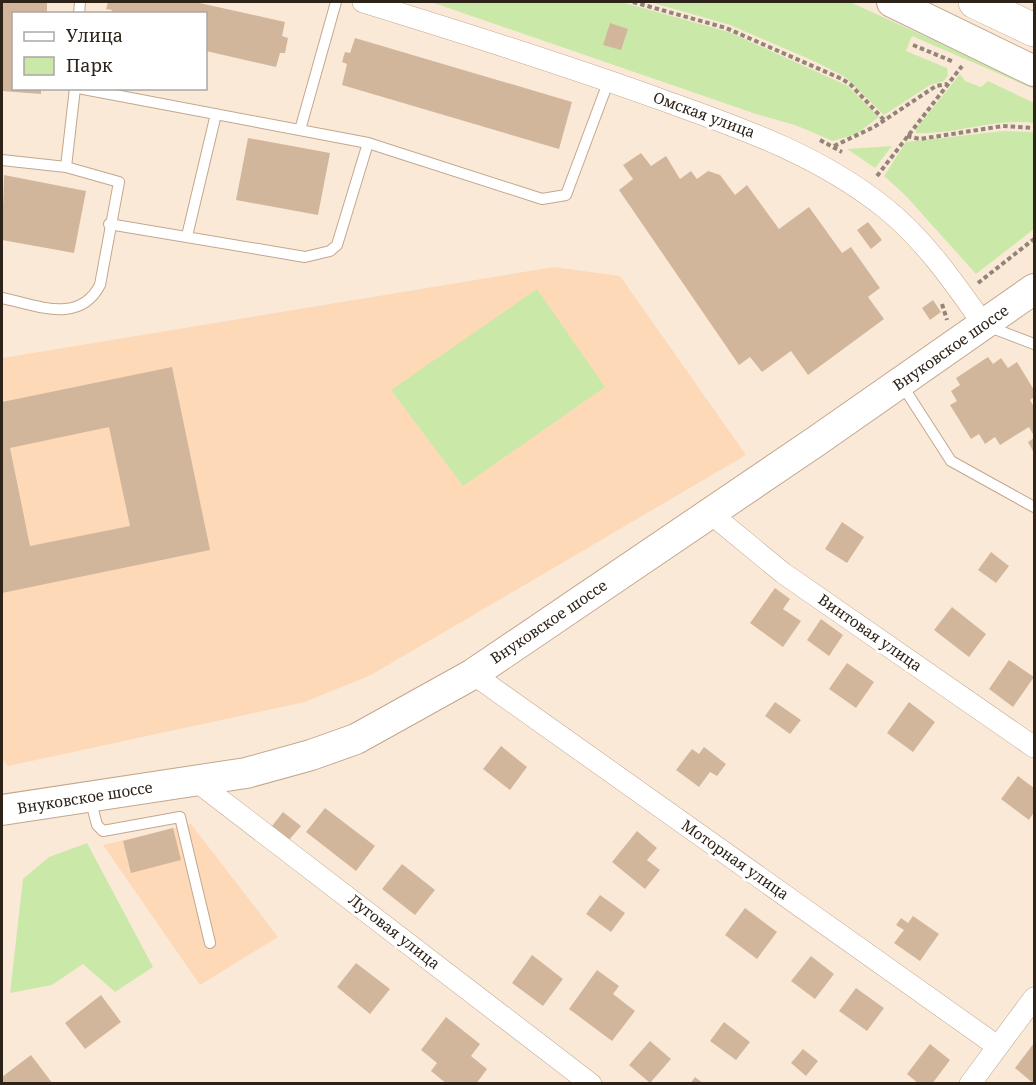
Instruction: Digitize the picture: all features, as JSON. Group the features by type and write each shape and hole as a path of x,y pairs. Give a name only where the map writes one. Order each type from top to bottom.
{"main road":[{"path":"975,2 1035,30"}],"street":[{"name":"Омская улица","path":"363,2 609,80 771,139 830,170 884,208 907,228 944,270 984,325"},
{"path":"892,2 1035,70"},
{"name":"Внуковское шоссе","path":"2,810 246,773 356,739 473,674 1035,289"},
{"name":"Винтовая улица","path":"710,513 783,573 1035,747"},
{"name":"Моторная улица","path":"473,674 997,1046"},
{"name":"Луговая улица","path":"196,781 591,1083"},
{"path":"970,1083 1035,998"}],"lane":[{"path":"300,130 336,2"},
{"path":"88,90 368,143 542,199 566,195 609,80"},
{"path":"66,168 77,90"},
{"path":"187,236 216,114"},
{"path":"109,224 305,257 330,251 337,245 368,143"},
{"path":"2,160 66,168 118,182 100,285 93,298 69,311 2,298"},
{"path":"984,325 1035,344"},
{"path":"900,383 951,461 1035,507"},
{"path":"90,797 97,825 103,831 180,817 210,944"}],"path":[{"path":"633,2 726,28 842,79 851,85 884,120"},
{"path":"877,176 962,66"},
{"path":"834,146 884,120 936,86 948,84"},
{"path":"907,136 920,139 1003,126 1035,128"},
{"path":"980,281 1035,239"},
{"path":"940,299 947,316 946,323"}],"shaded area":[{"path":"554,267 620,276 746,455 371,675 305,702 8,766 2,759 2,358"},
{"path":"191,824 278,937 200,985 103,845"}],"green space":[{"path":"431,2 621,2 729,32 848,86 879,117 856,134 833,141 795,125 756,114"},
{"path":"650,2 850,2 1034,86 1034,89 912,36 906,51 947,68 948,75 944,81 930,85 884,115 845,77 816,62 730,25"},
{"path":"960,74 965,81 981,87 988,81 1034,103 1034,123 1005,123 946,132 916,133 916,129"},
{"path":"1003,131 1034,132 1034,229 976,274 906,196 884,176 906,142"},
{"path":"892,146 875,168 847,149"},
{"path":"537,289 605,387 463,486 391,390"},
{"path":"87,843 153,967 115,992 83,964 52,985 10,993 23,879 49,857"}],"building":[{"path":"2,2 47,2 47,12 12,12 12,90 41,90 41,94 2,91"},
{"path":"108,2 195,2 285,22 282,36 288,38 285,53 280,53 276,67 207,51 207,12 112,12 112,10 106,9"},
{"path":"610,23 628,29 621,50 603,45"},
{"path":"355,38 572,102 559,149 342,85 347,64 342,62 345,52 350,53"},
{"path":"248,138 330,153 318,215 236,200"},
{"path":"641,153 651,166 666,156 680,179 691,171 697,179 708,171 720,175 735,195 747,185 779,229 809,207 842,253 851,247 880,288 868,297 884,319 808,375 791,351 762,372 750,357 739,365 619,190 633,179 623,165"},
{"path":"4,175 86,191 74,253 2,240"},
{"path":"868,222 882,240 871,249 857,230"},
{"path":"933,300 941,312 930,320 922,308"},
{"path":"988,357 993,364 1001,358 1008,368 1017,362 1034,390 1034,397 1030,400 1034,407 1034,436 1029,427 1000,445 995,437 985,444 979,434 971,439 950,405 957,401 951,391 960,385 956,378"},
{"path":"172,367 210,550 2,593 2,402","holes":["109,427 130,526 30,546 10,448"]},
{"path":"1034,438 1034,453 1028,442"},
{"path":"842,522 864,537 847,563 825,549"},
{"path":"991,552 1009,566 996,583 978,570"},
{"path":"775,588 790,599 783,609 801,621 783,647 750,623"},
{"path":"952,607 986,634 969,657 934,630"},
{"path":"821,619 843,635 829,656 807,640"},
{"path":"1009,660 1034,677 1013,707 989,689"},
{"path":"847,663 874,682 856,708 829,689"},
{"path":"775,702 801,720 790,734 765,716"},
{"path":"909,702 935,722 913,752 887,733"},
{"path":"501,746 527,767 510,790 483,769"},
{"path":"704,747 726,764 717,776 710,772 699,787 676,770 692,749 699,754"},
{"path":"1018,776 1034,788 1034,812 1029,820 1001,799"},
{"path":"325,808 375,846 356,871 306,832"},
{"path":"283,812 301,826 289,840 272,826"},
{"path":"173,828 181,860 131,873 123,841"},
{"path":"637,831 657,848 647,860 660,870 645,889 612,862"},
{"path":"402,864 435,890 415,915 382,889"},
{"path":"600,895 625,913 611,932 586,914"},
{"path":"745,908 777,932 757,959 725,935"},
{"path":"913,916 939,934 920,961 894,943 904,930 896,925 901,918 908,923"},
{"path":"532,955 563,979 543,1006 512,983"},
{"path":"811,956 834,974 815,999 791,981"},
{"path":"356,963 390,989 370,1014 337,987"},
{"path":"597,970 619,986 613,994 635,1011 612,1041 569,1009"},
{"path":"856,988 884,1008 867,1031 839,1011"},
{"path":"101,995 121,1022 85,1049 65,1023"},
{"path":"446,1017 480,1044 471,1056 487,1069 476,1084 447,1084 431,1071 437,1063 421,1050"},
{"path":"724,1022 750,1042 736,1060 710,1041"},
{"path":"650,1041 671,1059 650,1083 629,1065"},
{"path":"1034,1043 1034,1084 1015,1068"},
{"path":"930,1044 950,1060 932,1084 919,1084 907,1074"},
{"path":"803,1049 818,1061 806,1076 791,1063"},
{"path":"31,1055 53,1084 2,1084 2,1077"},
{"path":"695,1077 704,1084 690,1084"}]}
